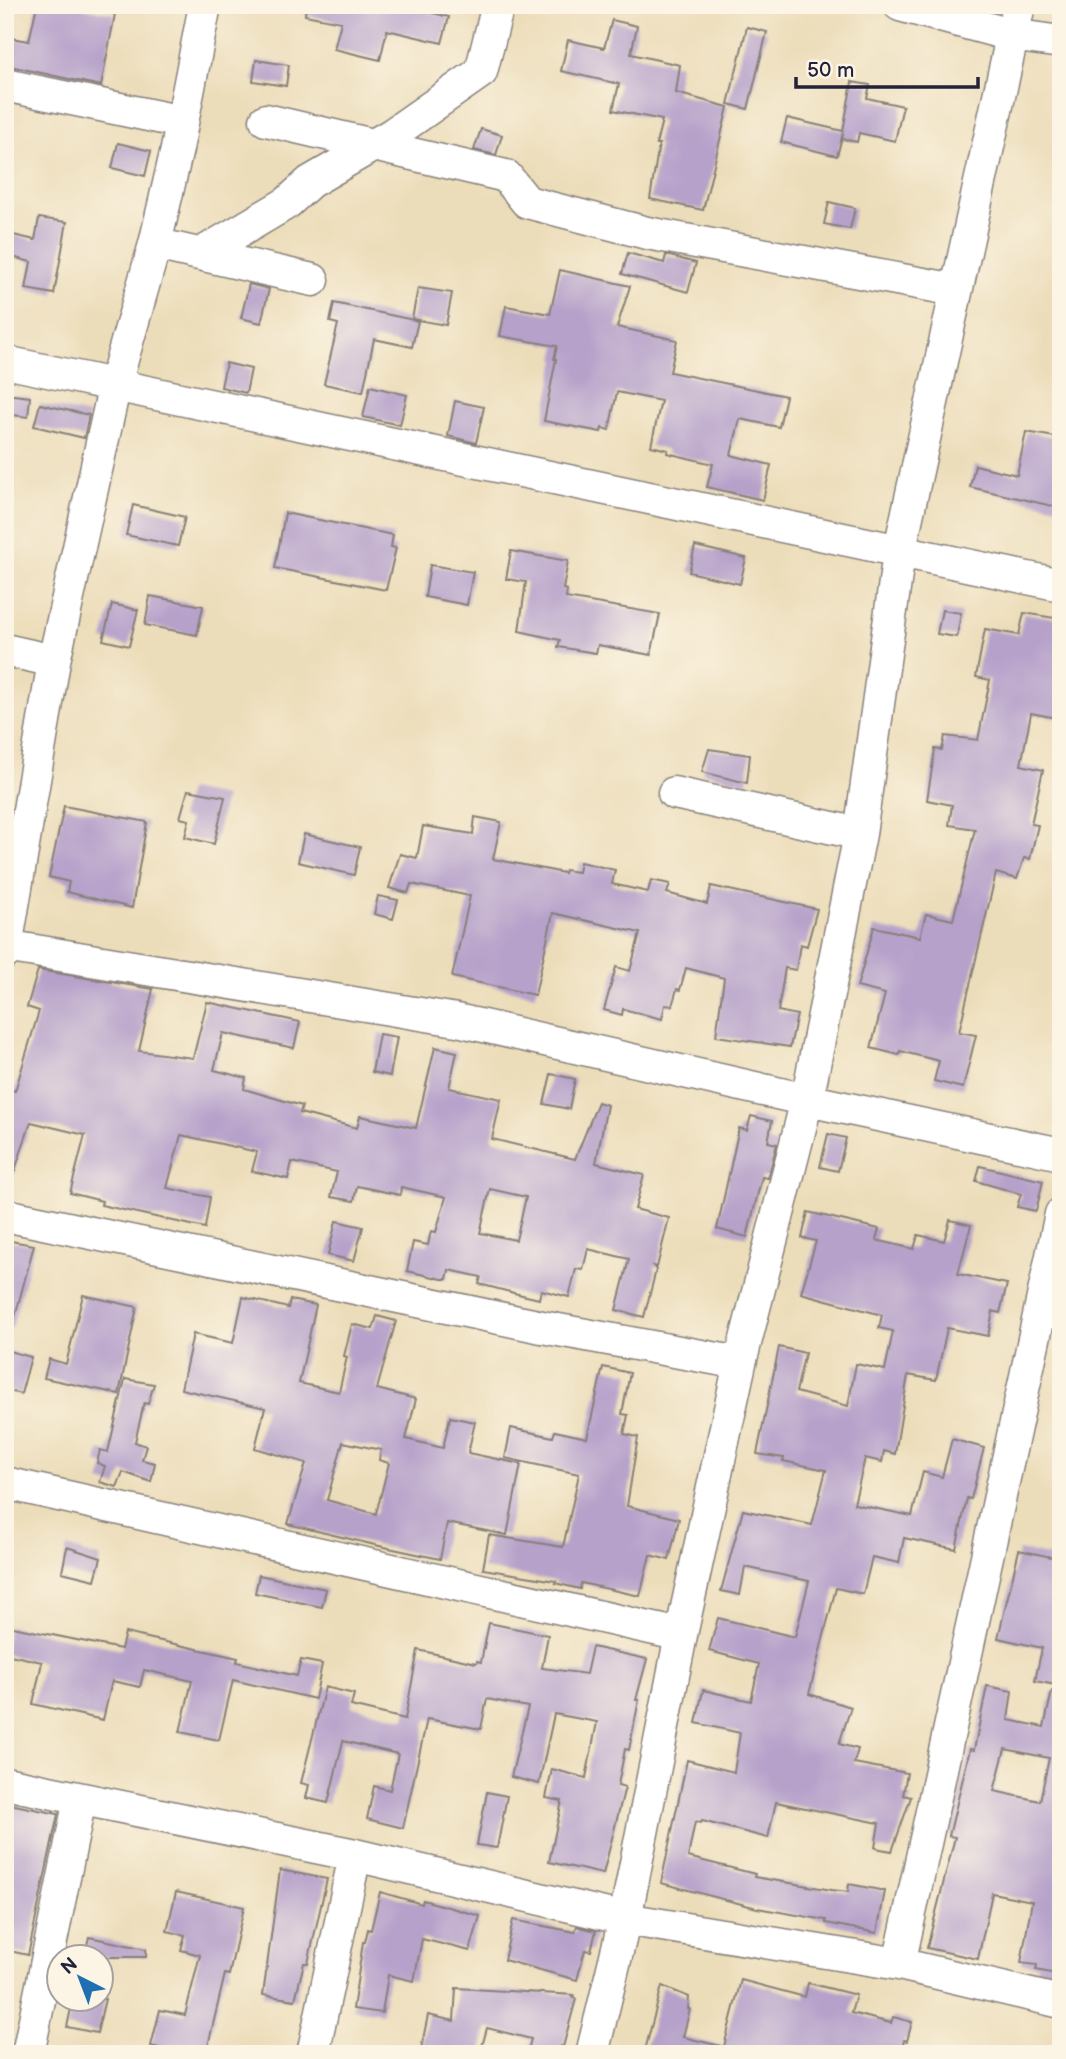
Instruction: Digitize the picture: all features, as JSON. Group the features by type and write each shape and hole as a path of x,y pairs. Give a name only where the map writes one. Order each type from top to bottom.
{"street":[{"path":"205,5 156,244 115,384 54,661 6,949 457,1020 807,1100 1061,1154"},
{"path":"201,254 287,204 310,182 373,145 481,72 498,5"},
{"path":"900,5 1015,20 1061,42"},
{"path":"592,2054 625,1919 681,1635 740,1363 807,1100 860,834 899,553 1015,20"},
{"path":"5,85 181,122"},
{"path":"265,120 506,176 527,202 647,233 956,290"},
{"path":"156,244 313,281"},
{"path":"5,362 899,553 1061,585"},
{"path":"5,650 54,661"},
{"path":"674,793 860,834"},
{"path":"899,1964 1061,1214"},
{"path":"5,1216 542,1327 740,1363"},
{"path":"5,1483 681,1635"},
{"path":"5,1783 355,1855 625,1919 899,1964 1061,2002"},
{"path":"28,2054 80,1799"},
{"path":"313,2054 355,1855"}],"building":[{"path":"37,5 84,5 84,8 115,14 101,86 5,65 5,37 29,41"},
{"path":"306,5 400,5 449,17 442,43 387,30 380,60 334,49 341,22 305,15"},
{"path":"612,20 637,26 631,54 680,65 676,93 728,107 703,210 650,199 659,144 656,144 662,120 613,110 619,84 561,71 568,40 604,48"},
{"path":"747,27 767,32 748,109 728,104"},
{"path":"256,60 289,65 286,86 253,81"},
{"path":"852,82 870,85 867,98 903,106 895,141 859,133 857,142 842,139 843,133 837,156 781,142 787,118 843,131"},
{"path":"481,129 502,135 496,155 474,150"},
{"path":"118,143 151,151 145,176 112,168"},
{"path":"829,202 855,208 850,229 824,224"},
{"path":"39,218 67,222 54,294 26,289 31,262 5,255 5,233 35,240"},
{"path":"628,253 664,263 666,255 696,263 688,292 622,274"},
{"path":"560,270 630,286 617,327 677,340 670,372 786,396 779,427 740,419 731,455 771,465 763,500 707,487 713,464 667,453 668,450 651,446 661,401 617,392 609,430 602,428 601,432 544,421 557,346 500,336 506,306 550,314"},
{"path":"249,284 269,289 261,323 241,318"},
{"path":"418,288 452,293 446,325 412,319"},
{"path":"334,303 418,321 412,347 374,339 363,392 324,384 338,324 330,322"},
{"path":"226,363 251,369 246,393 221,387"},
{"path":"370,386 407,395 400,425 363,417"},
{"path":"5,394 30,397 28,417 5,414"},
{"path":"455,401 484,407 476,443 448,436"},
{"path":"40,404 89,415 84,438 34,426"},
{"path":"1026,432 1061,438 1061,508 970,487 975,465 1017,475"},
{"path":"133,505 185,517 178,546 126,535"},
{"path":"285,513 393,535 391,547 396,548 386,590 275,568"},
{"path":"695,546 746,558 740,584 689,572"},
{"path":"511,551 568,561 563,589 567,590 566,598 660,614 651,655 598,645 596,653 558,647 560,640 519,631 526,582 506,579"},
{"path":"430,565 473,572 467,605 425,597"},
{"path":"150,596 203,606 197,635 145,625"},
{"path":"112,604 138,610 129,646 103,640"},
{"path":"942,610 961,613 957,637 937,634"},
{"path":"1024,613 1061,619 1061,719 1031,713 1021,765 1043,770 1031,824 1038,825 1030,859 1024,858 1017,879 996,873 959,1032 976,1035 963,1088 934,1081 939,1061 900,1051 899,1055 871,1048 885,994 857,987 874,927 920,937 926,914 953,920 975,829 949,825 952,805 927,800 935,749 942,750 945,736 978,740 990,680 976,677 985,629 1019,635"},
{"path":"709,749 750,755 747,783 702,772"},
{"path":"188,790 225,797 214,844 185,837 189,820 180,818"},
{"path":"64,806 147,822 132,908 67,892 69,882 49,877"},
{"path":"475,817 501,822 493,859 564,873 565,870 578,872 580,862 615,870 612,884 648,892 651,880 670,884 667,893 707,904 711,886 817,909 807,946 800,944 796,970 785,968 778,1011 797,1015 790,1047 716,1036 724,978 686,968 680,990 677,989 672,1006 665,1005 662,1019 623,1009 622,1015 604,1010 616,967 630,971 640,933 553,913 535,995 452,977 470,896 411,884 408,893 389,888 400,854 417,858 423,826 473,834"},
{"path":"304,834 360,847 354,875 298,862"},
{"path":"378,896 398,900 393,919 374,914"},
{"path":"38,970 153,989 139,1051 193,1058 207,1002 300,1022 294,1048 223,1033 214,1070 246,1078 244,1089 302,1106 300,1113 357,1128 360,1116 416,1128 435,1047 457,1052 449,1088 501,1099 492,1139 575,1159 598,1102 607,1105 596,1163 644,1175 635,1209 669,1218 657,1267 653,1266 656,1270 644,1317 616,1310 629,1259 588,1249 583,1270 576,1269 569,1297 541,1290 539,1299 479,1284 481,1277 449,1270 447,1279 407,1271 413,1242 428,1245 431,1231 436,1232 446,1197 401,1187 400,1195 357,1186 354,1201 331,1197 337,1172 292,1162 288,1179 252,1171 257,1152 181,1135 167,1188 210,1197 205,1228 101,1205 102,1201 70,1193 85,1135 31,1122 9,1188 5,1188 5,1115 39,1011 27,1007","holes":["490,1189 526,1197 516,1240 480,1233"]},
{"path":"379,1034 397,1037 390,1076 372,1072"},
{"path":"551,1074 575,1079 569,1109 544,1104"},
{"path":"751,1116 772,1121 768,1142 777,1144 768,1178 762,1177 747,1237 717,1229 739,1128 747,1130"},
{"path":"828,1134 846,1138 838,1171 820,1167"},
{"path":"980,1166 1043,1181 1036,1211 1017,1207 1021,1194 976,1181"},
{"path":"808,1212 879,1229 876,1240 914,1249 918,1235 944,1241 950,1220 971,1225 958,1274 1007,1284 1000,1313 993,1311 988,1336 947,1328 936,1380 908,1375 895,1454 884,1451 882,1462 865,1458 854,1504 912,1516 923,1472 942,1477 952,1439 984,1448 971,1499 967,1498 956,1549 904,1538 899,1563 872,1557 863,1594 836,1588 809,1694 851,1707 839,1744 858,1749 854,1763 907,1773 903,1795 911,1797 892,1851 875,1848 879,1823 776,1802 768,1838 702,1821 695,1822 688,1857 755,1874 754,1877 848,1892 849,1884 885,1891 877,1933 826,1923 826,1920 757,1908 661,1883 687,1760 734,1772 740,1733 696,1723 703,1690 751,1701 759,1664 709,1651 718,1618 795,1637 809,1581 745,1567 740,1595 721,1591 743,1510 812,1525 826,1470 783,1461 784,1458 757,1454 779,1347 805,1353 796,1392 848,1406 856,1364 885,1370 893,1331 879,1328 882,1315 801,1293 816,1241 802,1238"},
{"path":"336,1221 363,1227 354,1261 328,1255"},
{"path":"5,1240 34,1245 12,1328 5,1328"},
{"path":"83,1295 137,1307 119,1394 44,1378 49,1359 66,1364"},
{"path":"243,1297 288,1308 290,1300 316,1305 299,1383 339,1392 352,1324 373,1329 377,1316 396,1321 377,1389 416,1399 406,1439 443,1448 450,1417 475,1422 468,1453 521,1464 507,1535 447,1523 440,1559 288,1524 306,1463 255,1448 265,1408 181,1389 193,1334 233,1343","holes":["343,1442 381,1450 379,1460 389,1463 376,1514 327,1500"]},
{"path":"5,1350 31,1357 21,1394 5,1390"},
{"path":"603,1367 630,1373 622,1414 628,1415 624,1434 638,1437 627,1506 679,1519 669,1560 650,1555 640,1596 581,1583 580,1589 555,1583 556,1581 483,1569 489,1535 563,1547 579,1474 505,1458 511,1428 553,1437 555,1431 587,1438"},
{"path":"125,1379 154,1384 148,1404 144,1403 135,1442 146,1446 142,1460 155,1463 151,1482 123,1472 117,1487 100,1482 105,1466 97,1463 100,1450 108,1452"},
{"path":"67,1547 101,1558 95,1580 62,1572"},
{"path":"1019,1550 1061,1559 1061,1686 1035,1681 1042,1648 998,1638"},
{"path":"259,1575 326,1589 322,1607 255,1593"},
{"path":"489,1623 548,1635 542,1668 586,1674 592,1647 647,1659 636,1700 639,1700 629,1750 625,1749 618,1785 625,1787 603,1874 549,1862 562,1801 546,1798 552,1769 586,1778 597,1722 554,1714 539,1784 511,1777 528,1707 487,1699 481,1729 427,1719 403,1828 367,1819 374,1786 390,1790 398,1754 343,1741 328,1803 306,1798 309,1785 301,1783 325,1687 354,1694 351,1706 405,1719 418,1650 481,1662"},
{"path":"8,1626 121,1649 125,1633 238,1658 237,1662 297,1676 301,1660 322,1664 315,1699 233,1680 219,1740 180,1732 192,1681 144,1670 140,1687 112,1681 103,1720 33,1704 42,1662 5,1654"},
{"path":"987,1686 1012,1691 1008,1720 1044,1727 1052,1691 1061,1692 1061,1975 1036,1970 1037,1965 1021,1963 1032,1901 992,1893 978,1959 927,1948 955,1837 949,1836 970,1749 974,1750","holes":["1005,1749 1049,1758 1040,1801 994,1791"]},
{"path":"487,1792 507,1796 497,1848 477,1845"},
{"path":"5,1803 58,1814 28,1955 5,1950"},
{"path":"280,1870 327,1879 308,1963 304,1963 295,2000 263,1995"},
{"path":"176,1892 244,1907 229,1975 225,1974 206,2054 182,2054 151,2046 160,2010 185,2015 200,1955 181,1950 185,1935 167,1931"},
{"path":"380,1892 422,1904 423,1900 480,1916 470,1951 422,1939 414,1981 388,1975 382,2013 353,2009 363,1942 368,1929 371,1930"},
{"path":"513,1920 575,1932 577,1926 596,1931 591,1951 585,1950 577,1980 504,1960"},
{"path":"89,1937 146,1949 146,1957 116,1957 116,1944 87,1944"},
{"path":"741,1980 805,1997 808,1983 856,1995 851,2013 891,2023 893,2017 912,2022 907,2041 904,2040 901,2054 722,2054"},
{"path":"662,1986 689,1997 690,2009 683,2037 721,2046 720,2054 644,2054"},
{"path":"456,1988 574,1995 573,1998 576,1999 563,2047 560,2046 558,2054 527,2054 531,2039 487,2028 480,2054 420,2054 428,2015 454,2021"},
{"path":"70,2014 101,2014 97,2033 67,2027"}]}
